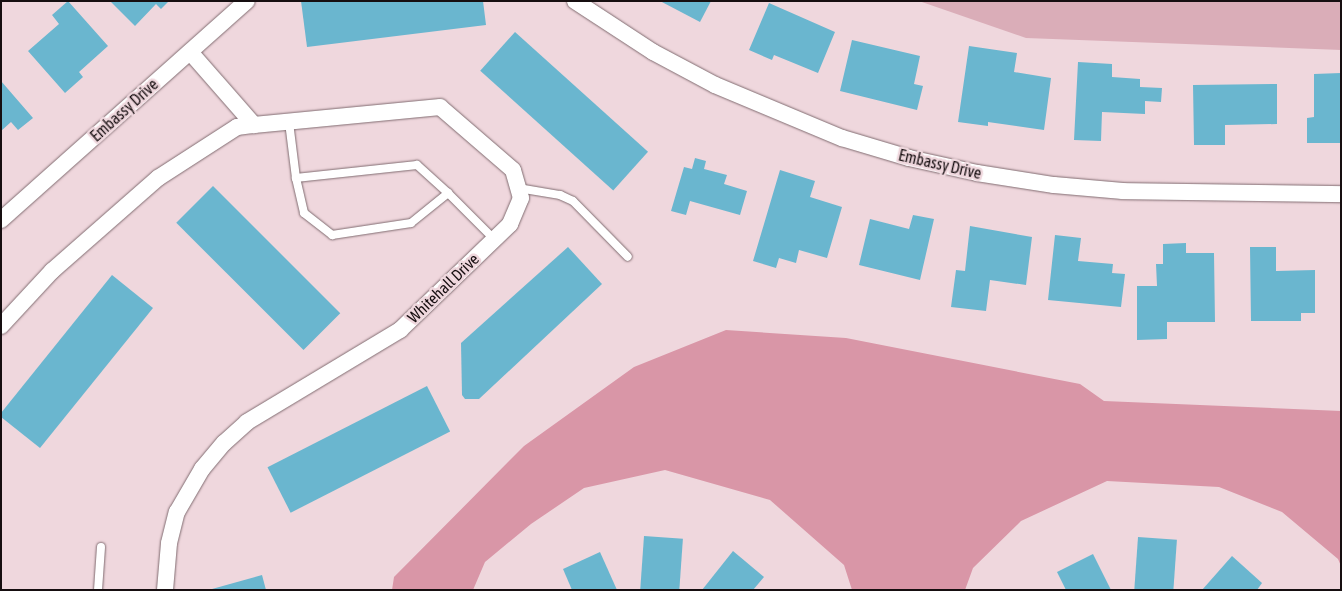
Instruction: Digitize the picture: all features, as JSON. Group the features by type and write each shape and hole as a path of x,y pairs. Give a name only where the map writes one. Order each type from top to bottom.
{"street":[{"name":"Embassy Drive","path":"1,220 247,1"},
{"name":"Embassy Drive","path":"575,1 653,52 715,85 805,124 909,158 977,173 1054,185 1123,191 1341,194"},
{"path":"190,52 254,125"},
{"path":"1,326 52,271 158,178 237,127 440,107 513,170 518,188"},
{"name":"Whitehall Drive","path":"165,590 168,544 177,512 202,469 224,443 247,422 400,330 510,224 521,198 518,188"}],"lane":[{"path":"288,122 296,178 304,214 332,234 410,224 448,193"},
{"path":"296,178 417,165 494,239"},
{"path":"518,188 560,195 573,201 628,257"},
{"path":"98,590 101,547"}],"shaded area":[{"path":"919,1 1341,1 1341,50 1026,38"},
{"path":"726,330 846,338 1080,384 1104,401 1341,411 1341,566 1338,559 1282,512 1219,487 1107,481 1021,521 973,568 965,590 852,590 844,565 770,500 665,470 584,488 531,524 485,562 473,590 392,590 394,577 524,446 634,367"}],"building":[{"path":"68,1 108,46 79,72 83,77 65,93 28,51 59,24 52,15"},
{"path":"110,1 169,1 161,9 156,4 135,26"},
{"path":"301,1 483,1 486,25 307,47"},
{"path":"660,1 711,1 700,22"},
{"path":"769,3 835,32 818,73 774,55 772,60 749,50"},
{"path":"515,32 648,152 613,190 480,71"},
{"path":"852,40 920,56 914,84 923,86 917,110 840,91"},
{"path":"969,46 1017,53 1014,72 1051,78 1044,130 988,122 988,126 958,122"},
{"path":"1078,62 1112,64 1112,77 1140,79 1140,87 1162,88 1161,102 1145,101 1145,114 1102,112 1101,141 1074,140"},
{"path":"1341,73 1341,143 1307,143 1307,118 1314,117 1314,74"},
{"path":"1,81 33,118 18,130 11,122 1,131"},
{"path":"1277,84 1277,124 1225,125 1225,145 1194,145 1193,85"},
{"path":"695,158 706,161 704,169 727,175 724,184 747,191 740,215 690,201 686,215 671,211 684,167 692,169"},
{"path":"780,170 815,181 810,197 842,207 827,258 799,250 796,263 779,258 776,268 753,261"},
{"path":"213,186 340,313 304,350 176,223"},
{"path":"913,215 934,219 920,280 859,265 870,219 909,229"},
{"path":"970,226 1032,237 1026,285 990,280 986,311 951,307 956,270 965,271"},
{"path":"1055,235 1081,238 1078,261 1113,264 1112,273 1125,274 1121,307 1048,300"},
{"path":"1186,243 1186,253 1214,253 1215,322 1167,322 1167,339 1137,340 1137,286 1157,286 1156,264 1163,264 1163,244"},
{"path":"568,247 602,284 479,399 465,399 462,395 461,343"},
{"path":"1250,247 1276,247 1276,271 1315,270 1315,313 1301,313 1301,321 1251,321"},
{"path":"112,275 153,308 40,448 1,417 1,413"},
{"path":"427,386 450,431 291,513 268,467"},
{"path":"644,536 683,539 679,590 640,590"},
{"path":"1138,537 1177,540 1173,590 1134,590"},
{"path":"733,551 764,577 753,590 702,590"},
{"path":"600,552 617,590 572,590 563,569"},
{"path":"1093,554 1111,590 1066,590 1057,572"},
{"path":"1232,556 1262,583 1257,590 1202,590"},
{"path":"262,575 266,590 212,590 212,589"}]}
